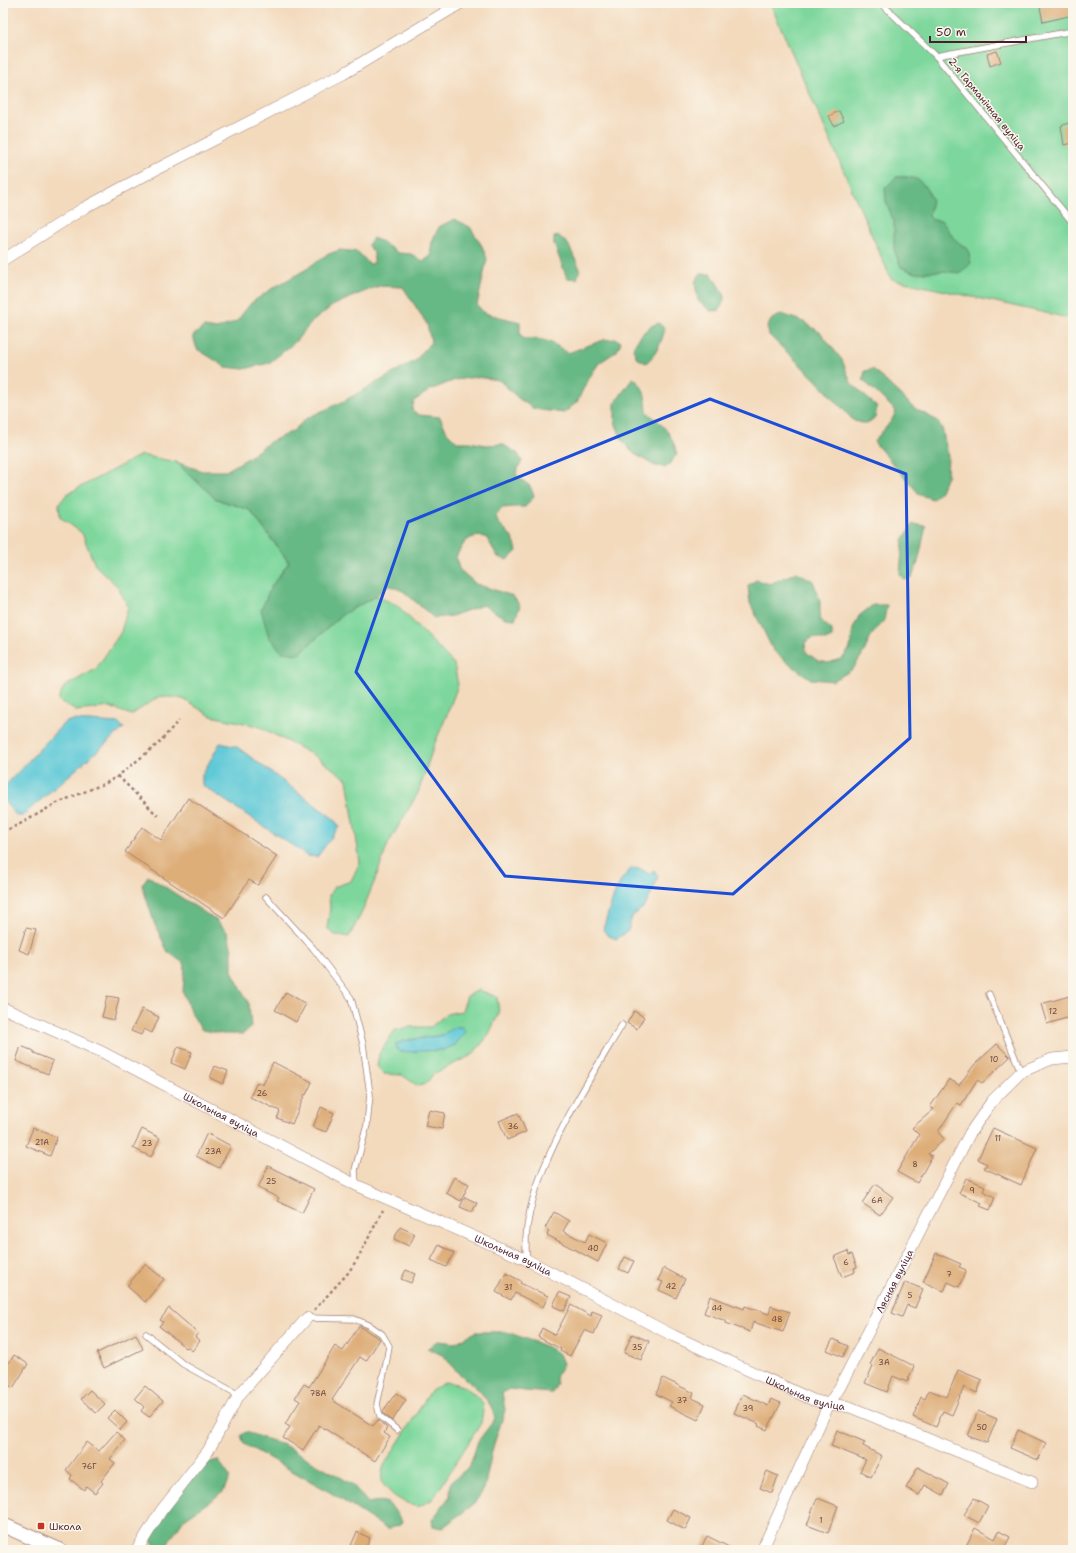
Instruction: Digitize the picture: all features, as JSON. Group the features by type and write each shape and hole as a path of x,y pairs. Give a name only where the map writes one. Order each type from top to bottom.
{"street":[{"path":"3,260 84,208 343,74 461,3"},
{"name":"Школьная вуліца","path":"3,1008 102,1052 356,1185 527,1260 674,1336 813,1400 850,1407 1032,1482"},
{"name":"Лясная вуліца","path":"762,1550 829,1404 840,1387 970,1133 992,1101 1021,1072 1052,1059 1073,1057"},
{"path":"137,1550 160,1511 208,1451 239,1395 307,1318"},
{"path":"3,1525 59,1550"}],"lane":[{"name":"2-я Гарманічная вуліца","path":"881,3 936,56 1073,223"},
{"path":"936,56 1073,31"},
{"path":"266,897 313,948 350,998 363,1044 370,1094 367,1125 355,1170 356,1185"},
{"path":"989,994 1021,1072"},
{"path":"527,1260 525,1245 531,1209 540,1181 563,1126 622,1025"},
{"path":"307,1318 354,1319 369,1325 382,1334 389,1346 377,1404 380,1416 397,1430"},
{"path":"146,1334 183,1364 239,1395"}],"path":[{"path":"3,832 57,803 106,783 118,776 159,743 179,720"},
{"path":"118,776 158,816"},
{"path":"307,1318 348,1273 358,1258 388,1199"}],"highlighted area":[{"path":"710,399 906,474 910,738 733,894 505,876 356,672 408,522"}],"green space":[{"path":"770,3 1073,3 1073,319 891,279"},
{"path":"896,177 910,177 919,180 922,183 932,199 929,215 932,220 942,221 955,240 968,249 971,263 961,273 941,271 915,273 901,267 894,250 894,222 886,201 885,188"},
{"path":"454,219 470,227 482,246 487,259 477,305 484,313 520,322 520,334 525,339 543,340 568,353 603,340 616,339 621,342 617,351 599,363 587,381 577,402 564,413 534,409 518,398 499,380 476,377 455,380 430,390 414,401 412,410 419,415 440,417 447,432 457,442 470,442 486,445 502,444 517,453 522,461 516,473 518,477 530,486 534,496 525,507 502,508 496,516 498,523 512,539 517,551 508,560 498,557 486,537 480,536 470,538 464,544 456,557 459,569 476,584 513,596 520,606 515,619 505,618 483,605 452,616 434,618 403,591 388,585 376,596 343,614 299,654 282,652 269,637 261,610 271,587 289,562 250,510 216,499 176,462 202,471 226,471 248,458 268,443 293,431 307,418 344,401 415,361 431,342 427,324 403,287 379,286 332,306 312,322 294,343 269,363 244,369 226,367 197,349 193,336 204,327 217,329 237,321 251,303 273,288 305,270 326,255 340,250 358,252 369,264 374,263 374,253 368,245 373,238 382,242 398,253 411,254 423,261 430,257 432,241 439,227"},
{"path":"559,236 568,244 580,269 577,279 567,278 554,244 554,237"},
{"path":"700,274 711,274 725,296 720,310 711,311 698,301 695,282"},
{"path":"782,314 804,322 821,333 842,360 851,383 877,407 875,418 867,424 854,421 815,379 769,335 767,327 772,319"},
{"path":"659,323 665,329 656,352 646,363 637,358 633,349 637,341 646,330"},
{"path":"873,369 914,408 936,420 942,428 948,456 947,476 941,491 933,499 920,495 874,442 889,424 896,411 863,380 865,371"},
{"path":"633,378 642,389 645,397 647,412 658,421 670,435 675,447 677,454 667,467 655,466 633,453 622,440 615,422 615,403"},
{"path":"141,455 176,462 216,499 250,510 289,563 271,587 299,654 343,614 376,596 397,605 454,664 458,685 434,745 418,793 388,844 361,914 349,937 335,935 327,928 330,908 329,895 334,887 351,881 360,862 347,779 315,756 258,726 211,716 183,699 160,696 131,715 110,707 76,711 58,700 64,687 96,669 121,632 128,607 118,587 95,565 82,533 60,517 59,504 67,494"},
{"path":"913,524 926,526 918,562 912,577 905,580 900,574 903,540"},
{"path":"797,572 813,581 820,600 820,620 832,630 832,637 825,640 814,637 805,642 806,652 818,661 829,663 843,658 850,648 853,629 859,616 873,605 887,605 884,620 871,636 864,652 853,669 833,681 811,679 789,664 773,650 750,603 748,586 756,580 770,584"},
{"path":"148,876 216,920 228,933 232,951 232,971 249,1004 251,1027 243,1034 223,1034 202,1030 191,1013 183,992 185,964 168,952 155,925 142,885"},
{"path":"479,990 497,997 499,1013 488,1036 472,1055 433,1074 426,1084 418,1086 402,1075 384,1074 377,1066 379,1054 395,1030 410,1027 431,1027 446,1014 462,1011 467,996","holes":["443,1035 396,1049 404,1041"]},
{"path":"475,1332 507,1332 548,1347 559,1354 563,1364 555,1377 557,1384 552,1393 510,1389 502,1393 505,1410 493,1447 484,1489 474,1504 442,1528 433,1526 432,1520 450,1496 451,1482 470,1466 478,1441 495,1419 491,1406 479,1390 456,1371 444,1356 428,1348 438,1341 455,1343"},
{"path":"445,1382 457,1384 467,1388 484,1404 481,1423 433,1499 418,1507 406,1503 389,1491 381,1481 383,1467 430,1392"},
{"path":"246,1432 284,1445 352,1484 368,1503 381,1501 389,1504 402,1521 400,1525 387,1529 328,1491 244,1444 241,1435"},
{"path":"218,1460 230,1477 223,1492 183,1520 165,1548 157,1548 151,1540 155,1530 173,1499 206,1463"}],"water":[{"path":"73,720 119,723 124,728 22,816 17,816 3,800 3,788 64,723"},
{"path":"220,743 237,747 334,819 339,827 317,857 308,856 202,785 202,775"},
{"path":"632,868 641,869 649,874 654,871 658,876 645,906 632,917 628,931 616,939 607,935 603,929 617,888"},
{"path":"454,1027 462,1027 465,1032 455,1045 443,1050 402,1052 396,1049 396,1044 404,1041 443,1035"}],"building":[{"path":"1058,3 1073,3 1073,15 1043,22 1040,7"},
{"path":"997,51 1001,62 990,66 987,54"},
{"path":"839,111 844,121 834,126 829,116"},
{"path":"1071,122 1073,143 1064,145 1061,126"},
{"path":"188,798 277,856 258,885 249,880 224,918 125,852 142,827 161,840"},
{"path":"26,928 36,930 29,954 19,950"},
{"path":"286,992 306,1004 296,1022 275,1010"},
{"path":"1073,995 1073,1016 1047,1024 1041,1004"},
{"path":"107,996 119,998 114,1020 102,1017"},
{"path":"142,1009 159,1017 152,1033 144,1029 141,1035 131,1031"},
{"path":"634,1011 644,1017 637,1029 627,1023"},
{"path":"997,1044 1010,1057 982,1083 977,1080 961,1105 957,1103 938,1132 944,1139 928,1154 932,1156 917,1183 897,1172 919,1135 912,1128 934,1109 930,1107 949,1079 959,1085 974,1065"},
{"path":"21,1046 33,1051 33,1053 53,1061 48,1074 16,1061"},
{"path":"178,1047 192,1052 185,1069 171,1063"},
{"path":"273,1062 312,1082 292,1124 277,1118 280,1111 250,1097 257,1082 263,1085"},
{"path":"215,1066 228,1071 223,1084 210,1078"},
{"path":"321,1107 334,1113 326,1132 313,1127"},
{"path":"429,1110 445,1113 442,1129 425,1126"},
{"path":"518,1113 526,1132 507,1140 499,1121"},
{"path":"33,1128 57,1137 50,1156 26,1146"},
{"path":"993,1128 1037,1148 1021,1185 984,1168 987,1164 978,1159"},
{"path":"142,1129 160,1138 151,1157 133,1148"},
{"path":"207,1133 231,1146 219,1168 196,1156"},
{"path":"268,1166 314,1189 302,1213 277,1201 279,1198 258,1188"},
{"path":"454,1177 469,1184 461,1201 446,1193"},
{"path":"966,1178 985,1186 983,1191 995,1197 990,1210 980,1206 982,1203 959,1193"},
{"path":"875,1184 893,1197 880,1215 862,1203"},
{"path":"465,1197 477,1203 472,1212 460,1207"},
{"path":"554,1212 569,1221 563,1231 585,1242 589,1234 607,1243 598,1262 547,1235 549,1231 545,1228"},
{"path":"400,1227 415,1234 409,1246 394,1239"},
{"path":"439,1245 454,1253 446,1267 431,1260"},
{"path":"848,1251 849,1255 852,1254 857,1267 854,1268 855,1272 842,1277 834,1257"},
{"path":"936,1253 961,1264 959,1267 966,1270 959,1287 948,1282 944,1291 923,1282"},
{"path":"625,1257 634,1261 628,1273 619,1269"},
{"path":"145,1264 164,1279 145,1302 127,1286"},
{"path":"664,1268 685,1279 676,1298 659,1290 663,1282 658,1280"},
{"path":"406,1270 415,1274 411,1283 401,1279"},
{"path":"506,1273 521,1281 520,1283 548,1296 543,1307 515,1293 511,1300 496,1292"},
{"path":"905,1282 923,1289 915,1308 907,1305 902,1317 892,1313"},
{"path":"559,1292 571,1297 564,1311 553,1306"},
{"path":"710,1296 744,1309 745,1306 769,1314 771,1306 790,1312 783,1332 753,1322 750,1332 704,1313"},
{"path":"571,1305 591,1316 592,1311 602,1315 594,1334 584,1330 570,1356 560,1351 561,1349 538,1337 542,1328 555,1335"},
{"path":"169,1308 198,1333 195,1337 200,1341 192,1351 187,1347 186,1348 159,1326 163,1322 160,1320"},
{"path":"359,1326 380,1339 366,1361 360,1357 332,1400 373,1426 378,1420 387,1428 384,1433 390,1437 375,1461 319,1425 303,1450 283,1438 290,1427 285,1424 300,1401 295,1398 304,1384 309,1387 335,1346 343,1351"},
{"path":"136,1334 143,1349 104,1368 97,1353"},
{"path":"632,1334 649,1341 641,1360 624,1353"},
{"path":"833,1339 848,1346 843,1357 827,1350"},
{"path":"878,1348 914,1366 907,1382 893,1376 887,1392 865,1383 873,1366 870,1365"},
{"path":"14,1355 28,1364 13,1388 3,1382 3,1366 6,1361 9,1363"},
{"path":"958,1370 982,1380 977,1393 964,1387 952,1415 943,1411 936,1427 913,1417 921,1397 925,1399 929,1390 947,1397"},
{"path":"663,1378 694,1393 692,1398 705,1404 698,1420 669,1406 672,1402 656,1394"},
{"path":"145,1386 163,1401 149,1417 141,1411 144,1407 135,1398"},
{"path":"90,1390 105,1404 96,1413 81,1399"},
{"path":"396,1393 406,1400 392,1421 384,1414 383,1411"},
{"path":"743,1394 768,1406 771,1399 781,1403 767,1430 758,1426 759,1424 734,1413"},
{"path":"115,1410 127,1422 120,1430 107,1418"},
{"path":"978,1411 997,1419 987,1443 968,1436"},
{"path":"837,1430 865,1442 863,1446 882,1456 871,1477 860,1471 866,1460 831,1446"},
{"path":"1018,1430 1046,1443 1038,1460 1010,1448"},
{"path":"116,1432 125,1440 110,1459 115,1463 101,1481 103,1483 95,1493 86,1486 84,1490 70,1479 72,1475 66,1470 87,1442 99,1451"},
{"path":"918,1467 949,1484 943,1495 925,1485 919,1495 906,1488"},
{"path":"767,1471 778,1476 772,1493 760,1488"},
{"path":"817,1498 838,1506 828,1533 807,1525"},
{"path":"974,1498 988,1506 979,1523 964,1515"},
{"path":"673,1509 691,1518 685,1530 667,1520"},
{"path":"975,1528 995,1539 999,1531 1010,1537 1003,1550 964,1550"},
{"path":"357,1532 370,1538 365,1550 349,1550"},
{"path":"707,1536 735,1550 700,1550"}],"place":[{"name":"Школа","path":"41,1526"}]}
